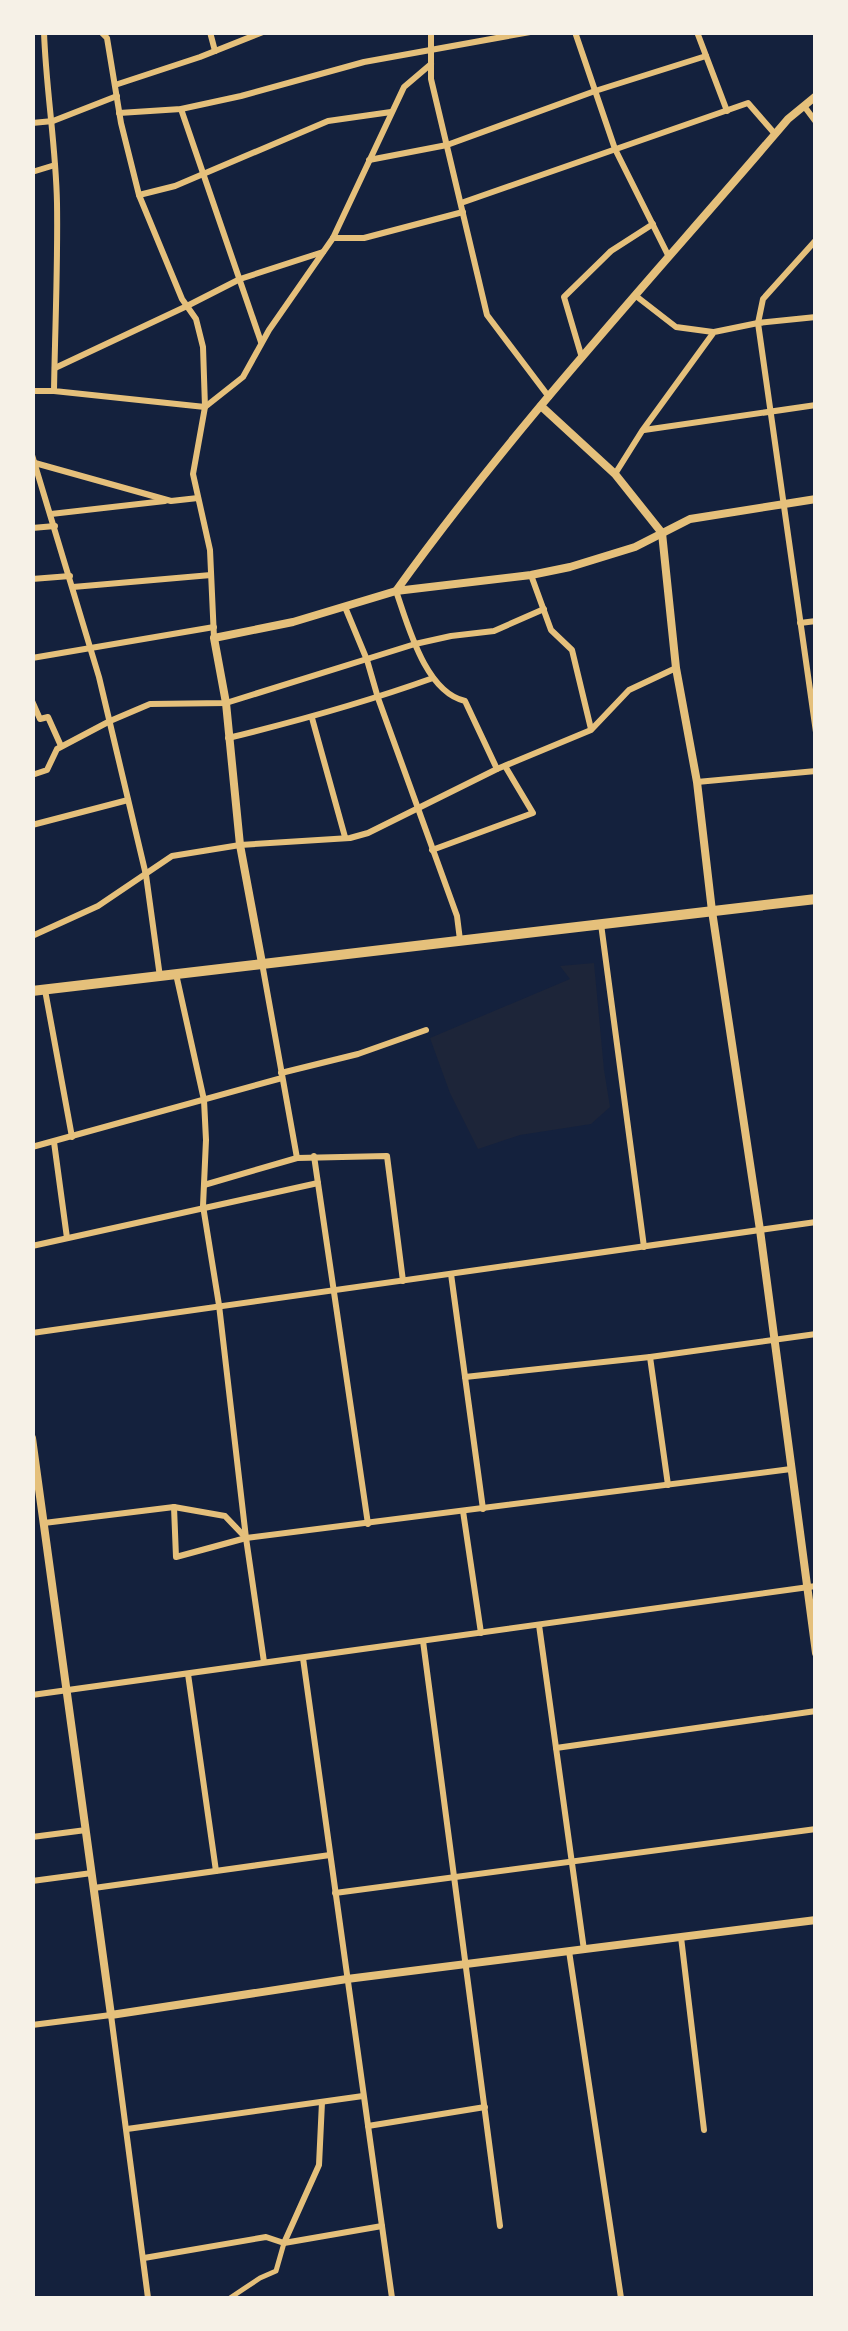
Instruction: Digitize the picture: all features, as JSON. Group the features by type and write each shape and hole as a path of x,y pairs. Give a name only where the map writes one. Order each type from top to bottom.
{"main road":[{"path":"39,991 816,899"}],"street":[{"path":"44,32 57,204 54,391"},
{"path":"101,32 107,38 119,113 139,195 182,299 196,319 202,347 205,407 194,474 210,550 214,633 226,703 240,845 297,1158"},
{"path":"210,32 214,52"},
{"path":"115,85 263,32"},
{"path":"432,32 431,78 487,315 549,398"},
{"path":"119,113 181,109 364,62 530,32"},
{"path":"575,32 616,149 670,257"},
{"path":"697,32 727,111"},
{"path":"369,160 447,145 595,90 706,56"},
{"path":"32,392 205,407 243,377 333,238 404,87 431,64"},
{"path":"32,123 53,122 116,96"},
{"path":"396,591 541,406 775,134 816,96"},
{"path":"461,203 748,104 775,134"},
{"path":"804,106 816,122"},
{"path":"181,109 262,343"},
{"path":"139,195 175,186 328,121 392,112"},
{"path":"32,172 55,165"},
{"path":"333,238 364,238 463,212"},
{"path":"582,358 564,298 611,252 653,224"},
{"path":"816,240 763,298 758,323 816,732"},
{"path":"54,368 240,279 324,252"},
{"path":"636,296 676,327 714,332 816,316"},
{"path":"615,474 642,430 714,332"},
{"path":"541,406 615,474 662,533 676,668 697,782 712,911 811,1587 816,1653"},
{"path":"642,430 816,406"},
{"path":"160,977 146,875 110,721 55,526 36,480 34,459 171,500"},
{"path":"51,514 198,498"},
{"path":"32,658 90,647 294,622 396,591 531,575 635,547 690,519 816,499"},
{"path":"32,528 55,526"},
{"path":"73,587 211,574"},
{"path":"531,575 551,630 572,650 592,730"},
{"path":"32,579 70,576"},
{"path":"396,591 415,644 433,678 455,699 464,701 501,768 533,812 432,850"},
{"path":"345,608 457,916 461,942"},
{"path":"32,775 47,770 61,746 150,704 226,703 415,644 494,631 544,609"},
{"path":"800,623 816,621"},
{"path":"32,936 98,906 172,856 368,833 501,768 592,730 629,690 676,668"},
{"path":"228,738 312,718 433,678"},
{"path":"32,701 40,719 48,717 61,746"},
{"path":"312,718 345,837"},
{"path":"697,782 816,770"},
{"path":"32,825 128,800"},
{"path":"602,924 644,1246"},
{"path":"176,974 204,1100 204,1206 264,1662"},
{"path":"39,991 72,1137"},
{"path":"32,1146 204,1100 426,1030"},
{"path":"54,1142 67,1238"},
{"path":"314,1156 368,1524"},
{"path":"204,1185 297,1158 387,1156 403,1281"},
{"path":"32,1246 318,1182"},
{"path":"32,1334 816,1222"},
{"path":"451,1274 483,1509"},
{"path":"465,1377 816,1334"},
{"path":"650,1357 668,1484"},
{"path":"32,1438 148,2298"},
{"path":"174,1507 176,1557 246,1538 791,1468"},
{"path":"44,1523 174,1507 225,1516 246,1538"},
{"path":"463,1511 481,1633"},
{"path":"32,1696 811,1587"},
{"path":"539,1625 584,1950"},
{"path":"423,1641 500,2226"},
{"path":"303,1658 392,2298"},
{"path":"188,1674 216,1870"},
{"path":"556,1748 816,1711"},
{"path":"335,1893 816,1829"},
{"path":"32,1836 86,1830"},
{"path":"94,1888 330,1855"},
{"path":"32,1882 92,1874"},
{"path":"32,2025 347,1979 816,1920"},
{"path":"681,1937 704,2130"},
{"path":"569,1952 621,2298"},
{"path":"127,2129 363,2096"},
{"path":"230,2298 276,2271 319,2165 322,2102"},
{"path":"368,2126 485,2106"},
{"path":"144,2258 266,2237 284,2244 382,2226"}],"shaded area":[{"path":"594,963 610,1107 591,1124 520,1135 478,1149 450,1093 430,1038 570,979 560,966"}]}
